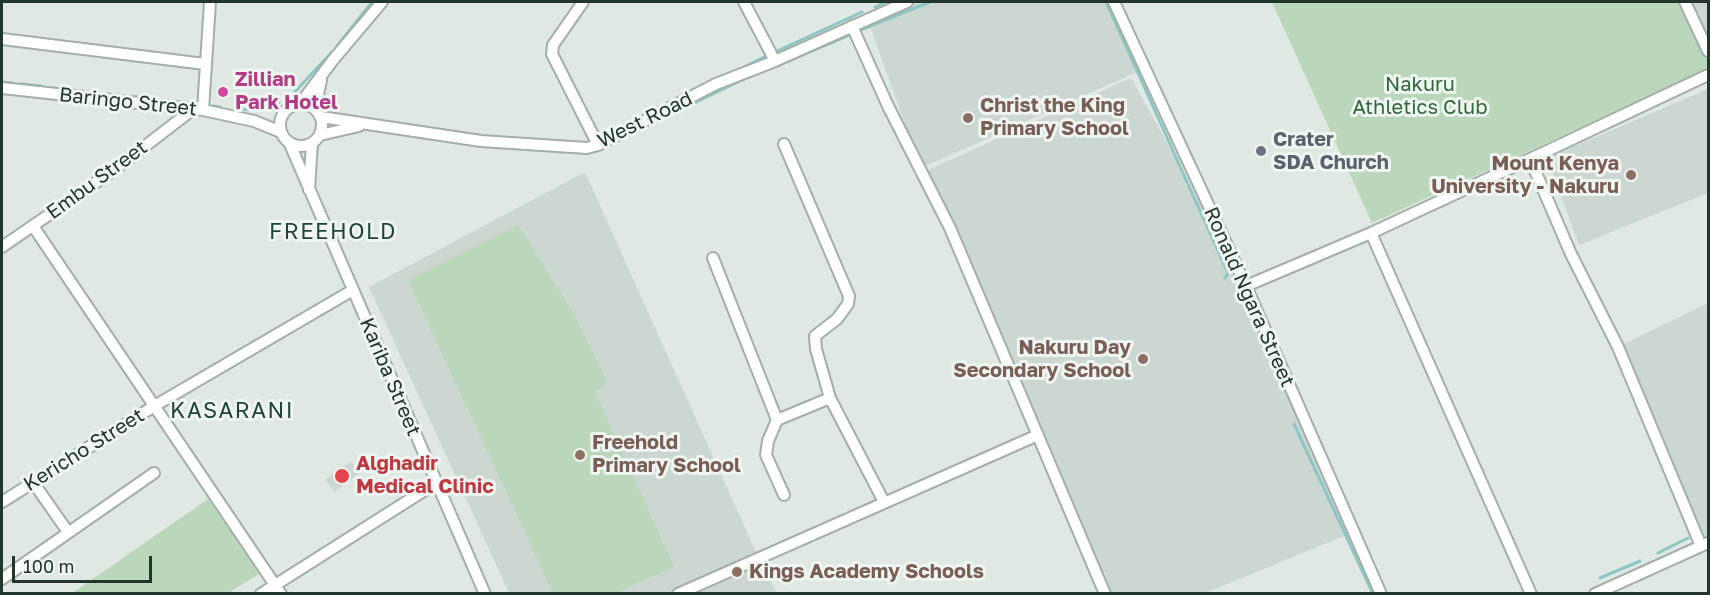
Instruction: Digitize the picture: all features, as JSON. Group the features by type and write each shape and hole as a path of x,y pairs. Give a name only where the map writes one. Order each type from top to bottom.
{"street":[{"path":"197,110 206,64 210,2"},
{"path":"316,139 300,147 289,142 281,132 283,115 290,107 300,104 333,60 382,2"},
{"path":"583,2 553,45 552,54 598,145"},
{"path":"744,2 775,62"},
{"name":"West Road","path":"318,113 365,125 481,141 577,148 598,145 717,84 775,62 907,2"},
{"name":"Ronald Ngara Street","path":"1114,2 1246,286 1279,367 1381,594"},
{"path":"1685,2 1708,51"},
{"path":"852,26 888,106 950,228 1105,594"},
{"path":"2,39 206,64"},
{"path":"1246,286 1371,233 1708,75"},
{"path":"309,193 316,139 322,126 318,113 321,77"},
{"name":"Baringo Street","path":"2,88 197,110 254,121 281,132"},
{"path":"300,104 318,113"},
{"name":"Embu Street","path":"2,247 197,110"},
{"name":"Baringo Street","path":"254,121 283,115"},
{"name":"West Road","path":"316,139 365,125"},
{"name":"Kariba Street","path":"289,142 309,193 485,594"},
{"path":"784,144 849,296 848,304 837,319 815,336 816,349 830,398 884,502"},
{"path":"1530,159 1571,254 1618,347 1705,545 1595,594"},
{"path":"33,226 156,405 277,589"},
{"path":"1371,233 1531,594"},
{"path":"713,258 777,420"},
{"name":"Kericho Street","path":"2,502 156,405 353,290"},
{"path":"784,495 766,455 768,441 777,420 830,398"},
{"path":"678,594 1038,435"},
{"path":"2,579 154,473"},
{"path":"33,482 68,532"},
{"path":"261,594 277,589 436,483"}],"shaded area":[{"name":"Christ the King Primary School","path":"917,2 1112,2 1144,69 921,168 868,21"},
{"path":"1692,2 1708,2 1708,39"},
{"name":"Nakuru Day Secondary School","path":"1131,78 1247,287 1353,532 1206,593 1106,593 928,170"},
{"name":"Mount Kenya University - Nakuru","path":"1708,89 1708,193 1579,245 1547,158"},
{"name":"Freehold Primary School","path":"585,172 755,550 777,593 509,593 369,287"},
{"path":"1708,303 1708,541 1704,543 1620,346"},
{"name":"Alghadir Medical Clinic","path":"351,461 359,473 335,492 325,480"}],"green space":[{"name":"Nakuru Athletics Club","path":"1272,2 1693,2 1708,38 1708,69 1372,223"},
{"path":"518,225 571,309 597,360 607,383 595,392 674,567 616,593 553,593 408,280"},
{"path":"208,499 261,573 228,593 71,594"}],"waterway":[{"path":"337,46 372,2"},
{"path":"875,7 886,2"},
{"path":"858,31 930,2"},
{"path":"1106,2 1228,273 1225,278"},
{"path":"775,52 862,12"},
{"path":"684,108 742,80 852,34"},
{"path":"290,97 332,52"},
{"path":"740,69 768,55"},
{"path":"681,95 715,80"},
{"path":"2,82 13,83"},
{"path":"21,84 41,86"},
{"path":"65,89 91,93"},
{"path":"100,94 120,95"},
{"path":"127,96 148,98"},
{"path":"155,99 171,101"},
{"path":"182,102 194,103"},
{"path":"238,109 252,110 279,102"},
{"path":"213,106 220,107"},
{"path":"1519,158 1541,148"},
{"path":"1443,194 1462,185"},
{"path":"1294,424 1373,594"},
{"path":"1658,553 1688,538"},
{"path":"1600,578 1640,561"}],"place":[{"name":"Zillian Park Hotel","path":"223,92"},
{"name":"Christ the King Primary School","path":"968,118"},
{"name":"Crater SDA Church","path":"1261,151"},
{"name":"Mount Kenya University - Nakuru","path":"1631,175"},
{"name":"Nakuru Day Secondary School","path":"1143,359"},
{"name":"Freehold Primary School","path":"580,455"},
{"name":"Alghadir Medical Clinic","path":"342,476"},
{"name":"Kings Academy Schools","path":"737,572"}],"district":[{"name":"FREEHOLD","path":"333,232"},
{"name":"KASARANI","path":"232,411"}]}
